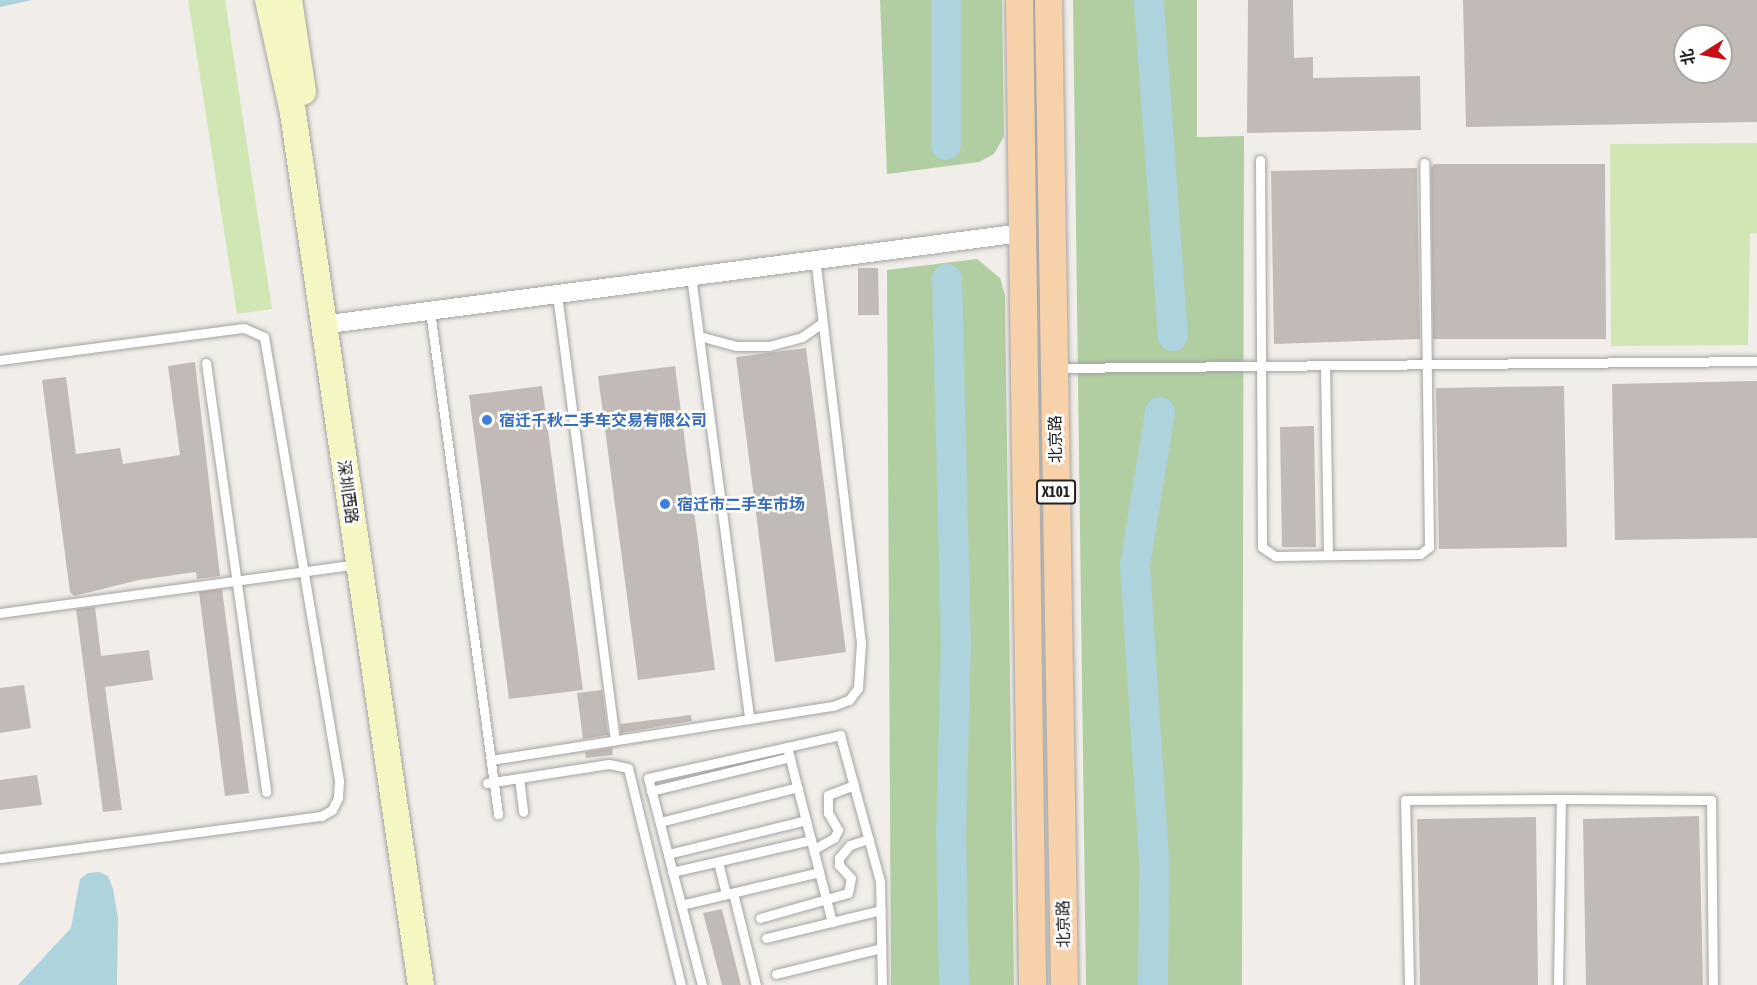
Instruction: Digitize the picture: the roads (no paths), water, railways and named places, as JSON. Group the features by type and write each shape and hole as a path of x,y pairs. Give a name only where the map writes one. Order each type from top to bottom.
{"main road":[{"name":"北京路","path":"1019,0 1032,985"},
{"name":"北京路","path":"1048,0 1064,985"}],"street":[{"name":"深圳西路","path":"268,0 292,113 421,985"},
{"name":"深圳西路","path":"289,0 438,985"},
{"path":"337,323 1022,233"}],"lane":[{"path":"1260,160 1263,552 1275,556 1420,554 1429,547 1424,163"},
{"path":"491,759 748,719 849,700 858,688 862,670 815,260"},
{"path":"691,276 748,719"},
{"path":"557,294 615,740"},
{"path":"430,311 491,759 491,782 498,814"},
{"path":"699,336 736,346 769,346 802,337 822,323"},
{"path":"0,360 253,329 264,337 339,782 338,798 332,810 307,818 0,858"},
{"path":"1054,368 1757,361"},
{"path":"206,363 266,792"},
{"path":"1325,365 1328,555"},
{"path":"0,613 358,563"},
{"path":"702,985 648,778 840,735 880,881 882,985"},
{"path":"787,747 832,922"},
{"path":"651,791 790,757"},
{"path":"491,782 609,764 628,768 681,985"},
{"path":"519,778 524,812"},
{"path":"672,872 834,838 838,830 828,813 828,795 854,785"},
{"path":"660,822 798,787"},
{"path":"1408,985 1405,801 1561,800 1711,800 1713,985"},
{"path":"1558,985 1561,800"},
{"path":"668,855 806,820"},
{"path":"760,918 827,902 848,893 851,878 839,865 842,850 869,839"},
{"path":"718,862 730,893 756,985"},
{"path":"681,905 819,872"},
{"path":"766,938 881,910"},
{"path":"776,974 882,948"}],"water":[{"path":"0,0 32,0 0,7"},
{"path":"99,872 108,876 113,889 118,918 117,985 18,985 71,928 80,879 88,873"}],"waterway":[{"path":"946,0 946,145"},
{"path":"1149,3 1173,336"},
{"path":"947,279 956,643 951,830 954,985"},
{"path":"1153,985 1154,860 1135,565 1160,412"}],"place":[{"name":"宿迁千秋二手车交易有限公司","path":"487,420"},
{"name":"宿迁市二手车市场","path":"665,504"}]}
